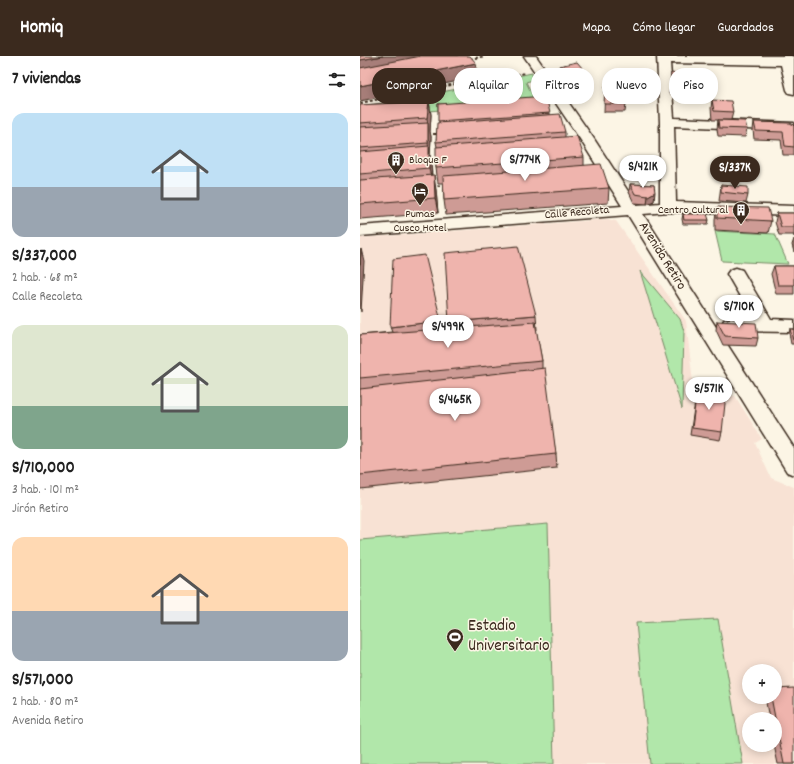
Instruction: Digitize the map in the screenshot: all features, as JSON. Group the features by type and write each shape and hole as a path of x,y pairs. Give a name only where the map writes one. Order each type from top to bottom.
{"street":[{"name":"Avenida Retiro","path":"530,56 539,68"},
{"path":"668,207 667,122 663,57 789,60 794,90"},
{"name":"Avenida Retiro","path":"563,104 632,209 794,466"},
{"path":"667,122 794,127"},
{"name":"Calle Recoleta","path":"360,231 668,207 794,211"},
{"path":"736,274 766,326"},
{"path":"704,324 794,326"}],"path":[{"path":"469,59 485,56"},
{"path":"360,103 454,84"},
{"path":"484,104 485,110"},
{"path":"422,135 445,133"},
{"path":"431,186 446,184"}],"shaded area":[{"path":"608,219 616,221 686,321 694,391 735,396 762,439 755,443 771,478 794,487 794,764 554,764 547,524 360,540 360,238"}],"green space":[{"path":"531,73 531,81 526,82 531,92 531,100 523,101 523,75"},
{"path":"454,90 454,104 480,104 480,107 428,111 360,107 376,104 446,104 446,91"},
{"path":"715,231 775,234 788,264 722,261"},
{"path":"640,271 680,319 684,331 682,409"},
{"name":"Estadio Universitario","path":"548,524 554,764 360,764 360,540"},
{"path":"718,619 743,764 650,764 636,623"}],"building":[{"path":"360,56 383,56 360,60"},
{"path":"421,56 470,56 476,63 446,69 372,68 372,84 360,86 360,68"},
{"path":"577,62 582,68 561,68 559,66"},
{"path":"531,97 531,104 548,104 550,113 438,121 438,104 523,104 523,98"},
{"path":"718,100 731,101 733,112 714,111 713,104 718,104"},
{"path":"429,104 427,118 360,123 360,105"},
{"path":"560,114 565,132 436,142 437,123"},
{"path":"718,120 745,121 747,129 719,128"},
{"path":"754,122 790,123 794,125 794,147 785,146 783,132 756,131"},
{"path":"428,123 428,143 360,148 360,127"},
{"path":"577,136 584,157 436,168 436,147"},
{"path":"429,146 429,168 360,174 360,152"},
{"path":"601,164 609,188 444,200 443,176"},
{"path":"434,175 435,198 360,204 360,180"},
{"path":"630,184 654,185 655,192 648,196 635,194"},
{"path":"721,185 748,187 748,195 721,192"},
{"path":"717,207 768,208 771,221 717,218"},
{"path":"777,213 794,213 794,227 781,227"},
{"path":"683,214 707,214 709,220 684,220"},
{"path":"518,246 536,315 449,322 445,253"},
{"path":"425,255 441,321 390,327 393,259"},
{"path":"774,266 794,266 794,285 778,285"},
{"path":"717,321 756,323 758,338 725,336"},
{"path":"535,322 542,361 360,378 360,335"},
{"path":"790,329 794,329 794,340 793,340"},
{"path":"545,368 556,454 360,475 360,389"},
{"path":"697,389 726,394 722,432 692,428"},
{"path":"794,688 794,764 784,764 782,752 782,712 774,712 772,704 782,704 782,689"}],"place":[{"name":"Bloque F","path":"396,175"},
{"name":"Pumas Cusco Hotel","path":"420,206"},
{"name":"Centro Cultural","path":"741,225"},
{"name":"Estadio Universitario","path":"455,652"}]}
